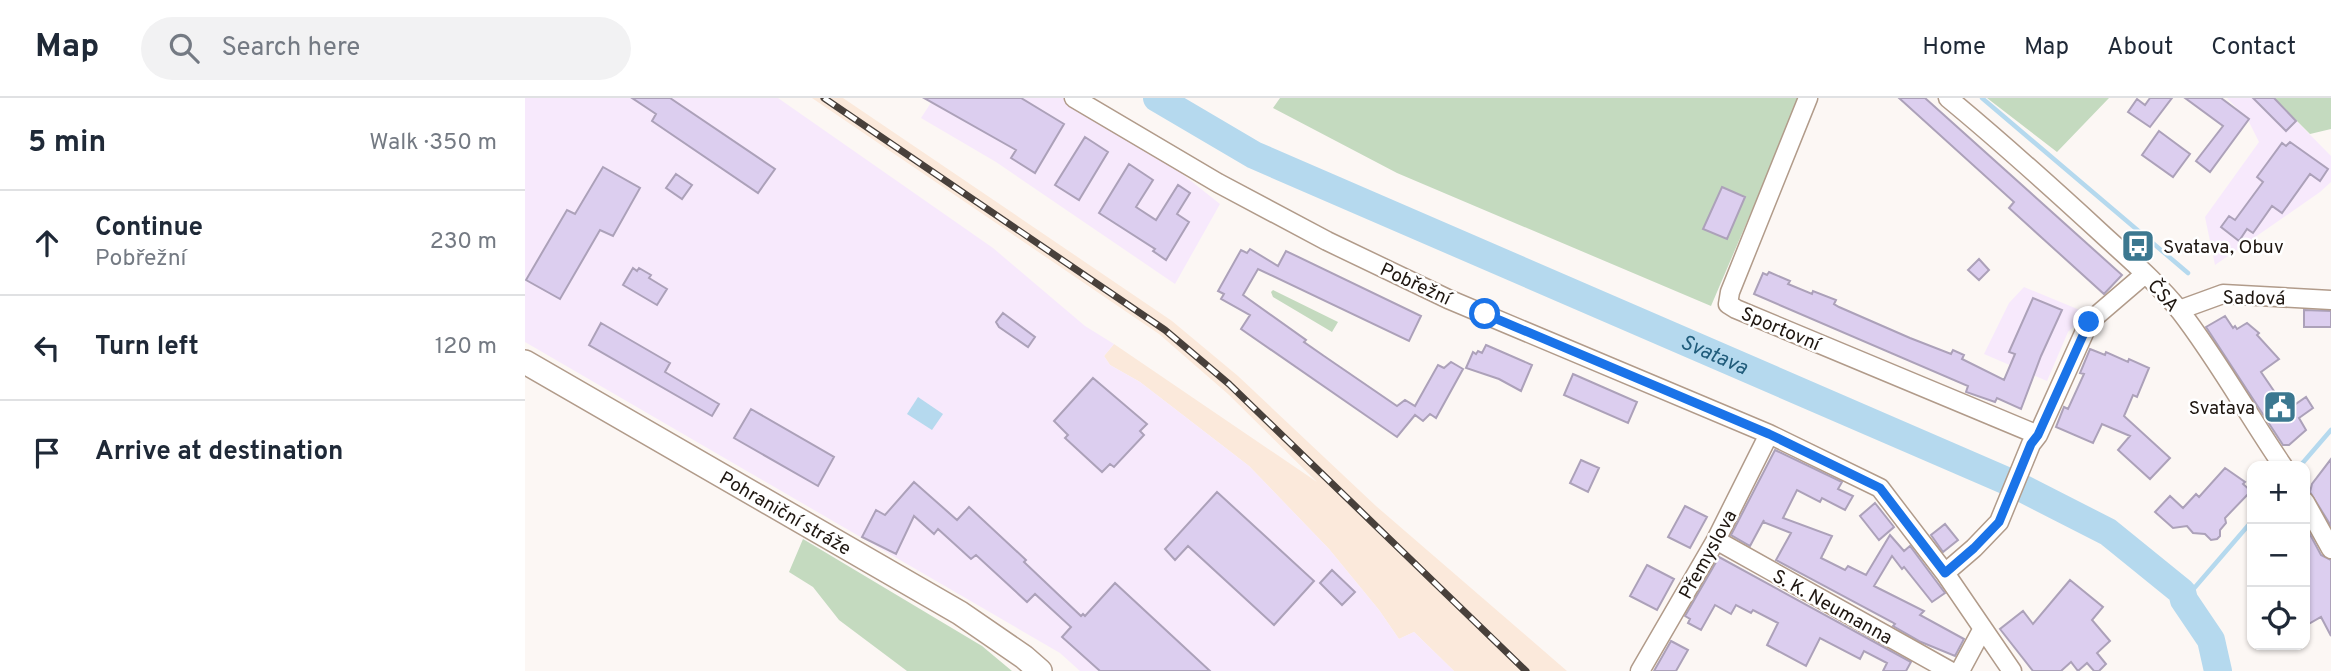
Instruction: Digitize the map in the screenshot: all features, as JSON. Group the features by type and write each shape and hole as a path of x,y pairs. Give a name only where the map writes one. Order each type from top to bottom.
{"street":[{"name":"Pobřežní","path":"1074,98 1217,183 1327,241 1448,299 1769,434 1880,488 1945,573 1982,630"},
{"name":"Sportovní","path":"1808,98 1730,292 1728,304 2034,440"},
{"name":"ČSA","path":"1948,98 2021,159 2145,274 2179,310 2237,392 2254,425 2279,461"},
{"path":"1945,573 1999,522 2089,322 2145,274"},
{"name":"Sadová","path":"2179,310 2223,294 2331,300"},
{"name":"Pohraniční stráže","path":"525,362 960,613 1040,671"},
{"name":"Přemyslova","path":"1640,671 1716,540 1769,434"},
{"path":"2310,511 2331,550"},
{"name":"S. K. Neumanna","path":"1716,540 1950,671"},
{"path":"1960,671 1982,630 2011,671"}],"shaded area":[{"path":"525,98 778,98 993,248 1085,326 1114,344 1104,356 1110,365 1140,382 1249,466 1329,549 1399,639 1414,632 1454,671 1080,671 1060,653 525,342"},
{"path":"812,98 843,98 1172,321 1238,376 1376,506 1567,671 1454,671 1414,632 1399,639 1329,549 1249,466 1140,382 1110,365 1104,356 1114,344 1317,482 1228,394 1159,334"},
{"path":"934,98 1064,98 1152,150 1220,204 1175,284 996,162 921,118"},
{"path":"2227,98 2274,98 2331,156 2331,182 2215,265 2205,217 2259,142 2248,120"},
{"path":"2024,287 2087,313 2068,332 2047,381 1984,354 2009,303"}],"green space":[{"path":"1280,98 1800,98 1711,306 1397,173 1273,108"},
{"path":"1987,98 2109,98 2057,152"},
{"path":"2274,98 2331,98 2331,129 2310,134"},
{"path":"1273,290 1338,322 1332,332 1273,297"},
{"path":"803,539 982,646 1012,671 907,671 839,620 813,587 789,572"}],"water":[{"path":"918,397 943,414 932,430 907,414"}],"building":[{"path":"632,98 670,98 775,169 758,193 652,121 656,114"},
{"path":"924,98 1021,98 1064,124 1035,173 1011,158 1016,150"},
{"path":"1899,98 1925,98 2122,275 2104,294 2009,208 2014,202"},
{"path":"2150,98 2172,98 2150,127 2128,112 2137,99 2145,105"},
{"path":"2185,98 2221,98 2249,119 2210,172 2196,161 2223,126"},
{"path":"2253,98 2274,98 2296,121 2286,131"},
{"path":"2159,131 2190,154 2173,177 2142,155"},
{"path":"1085,137 1108,152 1079,200 1055,185"},
{"path":"2290,142 2328,169 2320,181 2310,174 2282,213 2272,206 2253,233 2247,229 2239,241 2221,227 2229,216 2235,220 2263,182 2257,177 2282,143 2286,146"},
{"path":"1129,164 1153,180 1136,207 1156,220 1178,185 1190,193 1177,214 1189,222 1166,260 1153,251 1155,249 1099,213"},
{"path":"603,167 640,188 613,236 600,230 560,299 526,280 567,210 575,214"},
{"path":"676,174 692,185 682,199 666,188"},
{"path":"1722,187 1745,197 1727,239 1703,229"},
{"path":"1250,249 1278,266 1286,251 1421,316 1409,341 1258,269 1243,295 1306,340 1304,342 1397,406 1405,400 1415,406 1438,365 1444,368 1451,362 1463,369 1436,418 1430,414 1423,421 1415,415 1397,437 1241,329 1250,315 1221,299 1224,294 1218,291 1241,250 1247,253"},
{"path":"1979,259 1989,270 1979,280 1968,270"},
{"path":"633,268 637,271 639,268 651,275 649,278 667,289 657,305 623,285"},
{"path":"1769,272 1790,281 1788,284 1836,300 1834,304 1839,307 1910,338 1951,354 1953,350 1964,355 1962,359 2004,380 2015,354 2009,352 2033,298 2062,310 2021,409 1997,398 1995,402 1966,392 1968,386 1754,294 1763,273 1767,275"},
{"path":"2304,310 2331,311 2331,327 2304,327"},
{"path":"1003,313 1035,337 1028,347 999,327 996,322"},
{"path":"2225,316 2233,328 2235,326 2237,329 2247,323 2259,333 2257,335 2279,359 2261,372 2287,410 2306,397 2313,408 2299,418 2306,430 2289,445 2283,445 2206,327"},
{"path":"601,323 670,363 665,372 719,404 712,416 589,345"},
{"path":"1486,345 1532,365 1521,391 1499,379 1466,368 1473,352 1482,353"},
{"path":"2090,349 2105,355 2106,352 2128,362 2129,359 2149,368 2137,397 2133,395 2124,416 2170,458 2150,479 2118,450 2130,436 2102,424 2093,443 2056,427 2064,407 2068,409 2084,374 2080,373"},
{"path":"1573,374 1637,402 1628,423 1564,395"},
{"path":"1093,378 1147,424 1140,431 1144,435 1114,467 1110,464 1102,472 1065,438 1068,435 1054,421"},
{"path":"751,409 834,457 818,486 734,438"},
{"path":"1775,450 1842,482 1838,489 1853,496 1845,510 1822,498 1820,502 1797,490 1783,518 1832,536 1821,558 1845,570 1848,566 1866,575 1890,535 1904,551 1910,546 1945,593 1932,602 1892,556 1874,586 1924,611 1920,615 1964,639 1955,656 1921,642 1893,626 1895,624 1892,622 1776,560 1791,533 1763,522 1764,520 1750,546 1731,535"},
{"path":"2331,459 2331,526 2310,492 2312,484"},
{"path":"1581,460 1599,468 1588,492 1570,483"},
{"path":"2225,468 2245,482 2243,484 2247,488 2247,495 2225,518 2226,523 2217,539 2211,540 2205,534 2193,533 2187,526 2173,528 2155,512 2170,496 2183,508 2196,494 2199,497"},
{"path":"914,482 957,520 969,507 1081,616 1085,616 1115,583 1210,671 1100,671 1062,637 1071,627 1035,594 1027,602 976,555 971,559 938,529 934,534 914,516 896,554 862,537 876,510 885,515"},
{"path":"1217,492 1314,581 1274,625 1188,546 1175,560 1165,549"},
{"path":"1875,503 1894,527 1879,540 1860,516"},
{"path":"1685,506 1707,517 1690,548 1668,537"},
{"path":"1945,524 1958,540 1943,552 1931,535"},
{"path":"2310,534 2321,555 2331,560 2331,636 2321,617 2310,623"},
{"path":"1719,557 1911,662 1906,671 1883,671 1887,663 1864,651 1860,659 1820,638 1806,666 1767,645 1778,623 1753,610 1751,613 1736,605 1731,614 1715,605 1701,630 1688,623 1690,619 1685,616"},
{"path":"1647,565 1674,579 1657,610 1630,596"},
{"path":"1332,570 1355,592 1342,605 1320,583"},
{"path":"2070,580 2103,607 2092,620 2110,641 2097,653 2106,664 2099,671 2094,671 2087,663 2078,671 2071,662 2061,671 2033,671 2000,629 2023,611 2033,624"},
{"path":"1671,641 1688,650 1676,671 1654,671"}],"waterway":[{"name":"Svatava","path":"1157,98 1254,155 2016,485 2108,532 2182,592 2184,600 2211,640 2218,671"},
{"path":"1982,98 2188,273"},
{"path":"2304,461 2331,430"},
{"path":"2184,600 2249,524"}],"railway":[{"path":"824,98 1165,330 1229,384 1526,671"}],"place":[{"name":"Svatava, Obuv","path":"2138,246"},
{"name":"Svatava","path":"2280,407"}],"route":[{"path":"1485,314 1769,434 1880,488 1945,573 1999,522 2031,444 2038,435 2089,322"}]}
